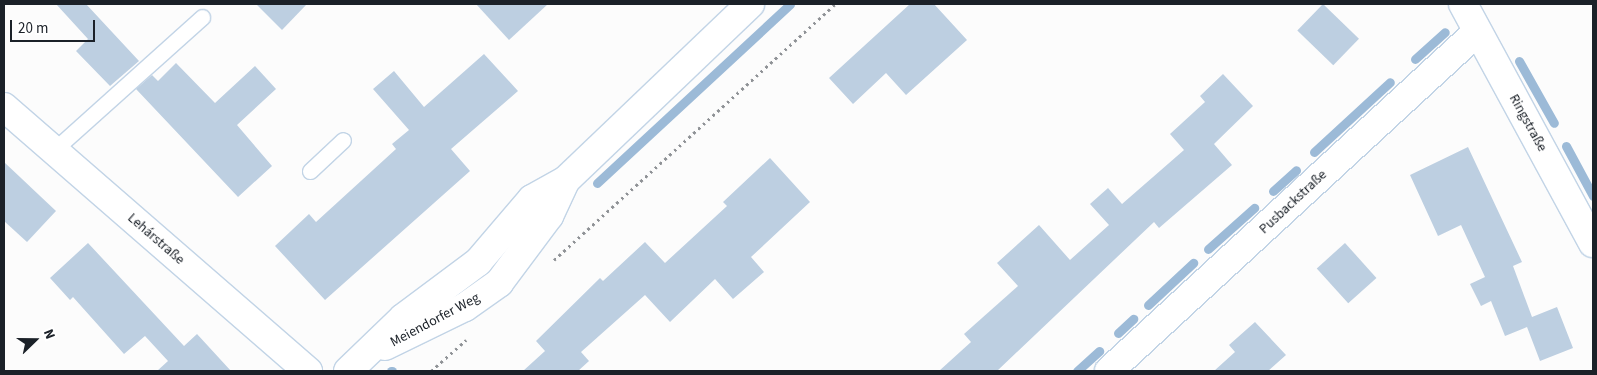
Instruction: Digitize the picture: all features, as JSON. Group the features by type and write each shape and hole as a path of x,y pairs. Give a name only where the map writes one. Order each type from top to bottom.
{"street":[{"name":"Meiendorfer Weg","path":"357,363 465,307 499,283 549,216 565,181 750,4"},
{"name":"Ringstraße","path":"1463,4 1593,243"},
{"name":"Pusbackstraße","path":"1109,371 1477,32"},
{"name":"Lehárstraße","path":"4,107 308,371"}],"lane":[{"path":"54,150 202,17"},
{"path":"310,171 343,140"}],"path":[{"path":"546,267 835,4"},
{"path":"431,371 468,338"}],"building":[{"path":"56,4 86,4 139,61 110,86 76,51 88,39"},
{"path":"256,4 307,4 282,30"},
{"path":"476,4 548,4 509,40"},
{"path":"910,4 934,4 967,40 906,95 886,73 853,104 829,78"},
{"path":"1323,4 1359,39 1333,65 1297,31"},
{"path":"484,54 518,91 451,149 470,171 325,300 275,246 309,214 316,222 396,149 392,144 409,130 373,89 394,71 424,107"},
{"path":"176,63 215,103 255,66 276,89 237,125 272,166 238,197 136,89 152,75 158,81"},
{"path":"1223,74 1253,106 1214,144 1232,165 1159,228 1154,222 997,371 939,371 971,342 964,334 1018,286 997,263 1039,225 1070,260 1109,225 1090,204 1108,188 1122,204 1184,150 1170,134 1205,102 1200,96"},
{"path":"1468,147 1522,262 1513,266 1532,317 1557,307 1573,348 1540,361 1527,327 1505,336 1491,301 1481,306 1470,284 1485,277 1461,225 1438,236 1410,175"},
{"path":"770,158 810,202 751,257 764,272 733,299 715,279 670,322 645,295 581,352 589,361 578,371 523,371 545,351 536,341 600,278 603,281 645,242 665,263 727,206 723,202"},
{"path":"4,162 56,211 27,242 4,221"},
{"path":"88,243 184,346 197,334 231,371 157,371 168,361 145,336 124,354 73,297 70,300 50,278"},
{"path":"1345,243 1376,278 1348,303 1317,268"},
{"path":"1255,322 1286,355 1268,371 1214,371 1235,352 1229,345"}],"waterway":[{"path":"597,183 790,4"},
{"path":"1415,59 1445,32"},
{"path":"1519,61 1554,123"},
{"path":"1314,152 1390,82"},
{"path":"1566,146 1593,196"},
{"path":"1273,191 1296,170"},
{"path":"1208,249 1254,208"},
{"path":"1148,305 1193,263"},
{"path":"1118,333 1133,319"},
{"path":"1077,371 1099,351"}]}
